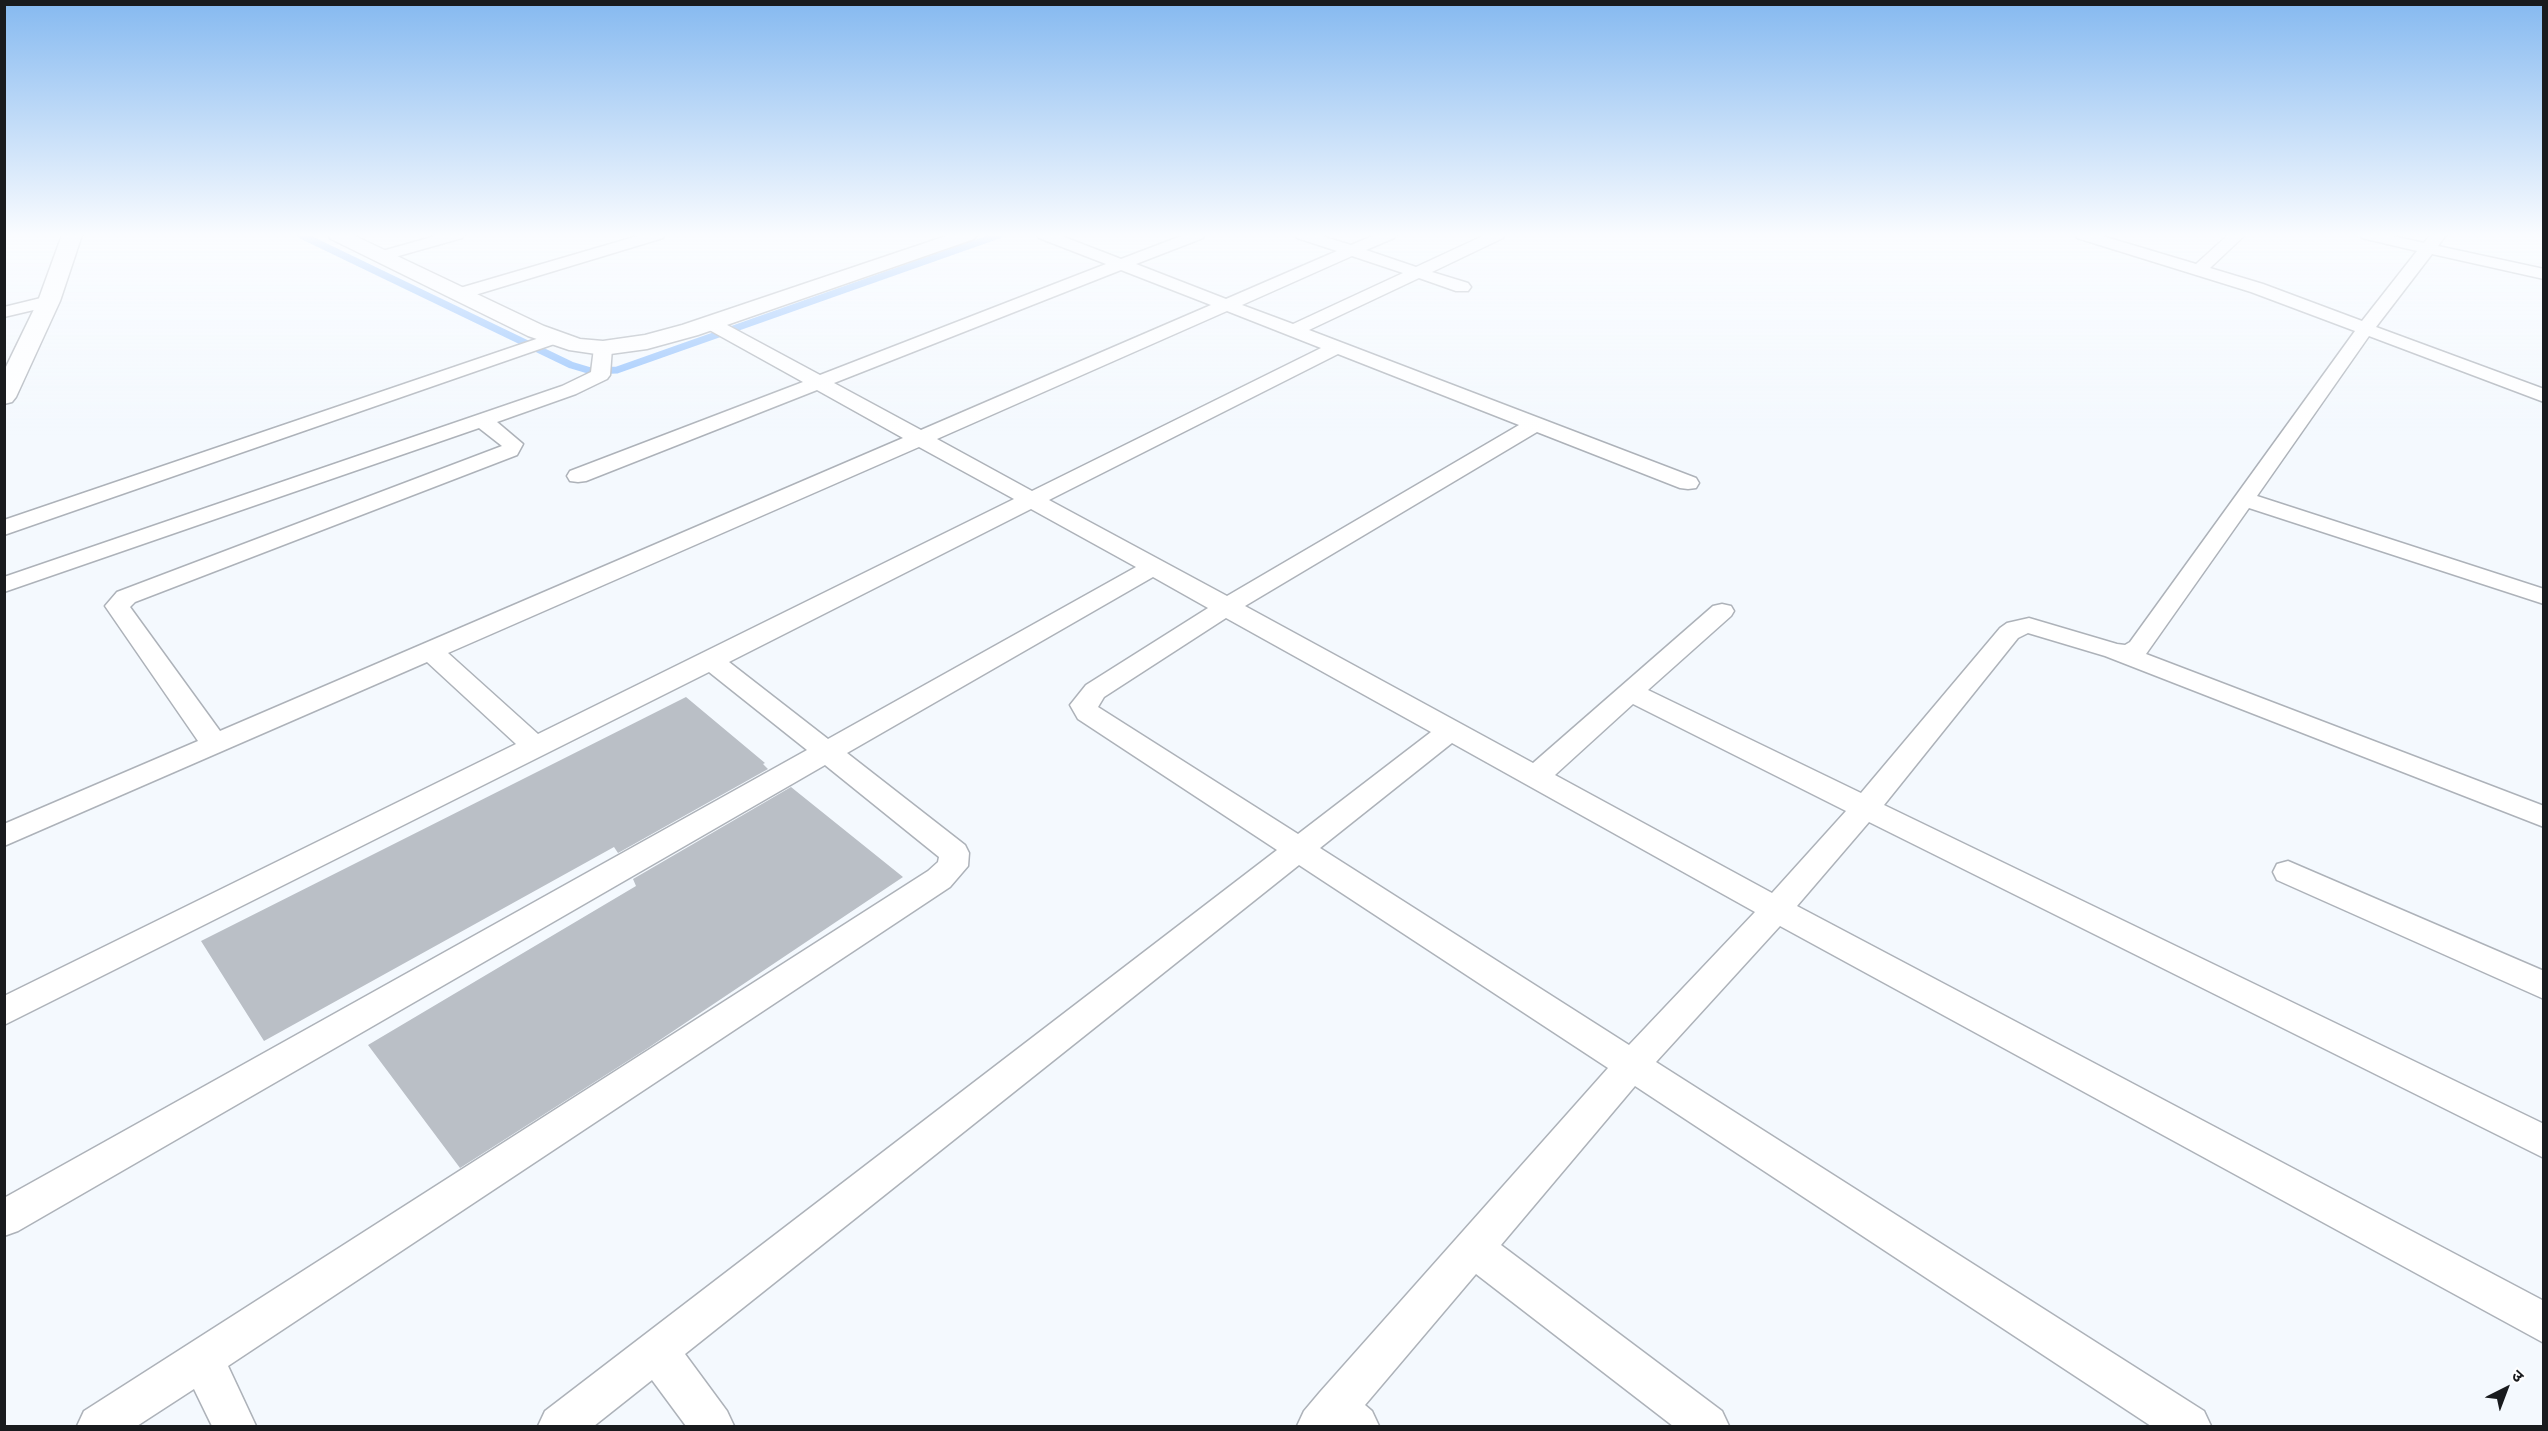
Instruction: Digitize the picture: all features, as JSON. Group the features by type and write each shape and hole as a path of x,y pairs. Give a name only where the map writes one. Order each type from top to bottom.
{"street":[{"path":"4,312 46,302"},
{"path":"4,397 49,302"},
{"path":"476,302 554,338 577,345 603,348 647,342 772,302"},
{"path":"578,476 1025,302"},
{"path":"1218,302 1688,483"},
{"path":"4,836 1233,302"},
{"path":"1293,331 1355,302"},
{"path":"2292,302 2544,396"},
{"path":"2114,651 2130,653 2139,647 2386,302"},
{"path":"710,323 1776,909 2544,1323"},
{"path":"4,528 554,338"},
{"path":"4,585 589,382 600,375 603,348"},
{"path":"4,1012 1336,348"},
{"path":"215,745 117,606 126,597 146,589 510,451 513,444 482,420"},
{"path":"1535,424 1226,607 1095,691 1083,705 1088,713 2189,1426"},
{"path":"2244,499 2544,597"},
{"path":"4,1218 1153,567"},
{"path":"1535,777 1722,611"},
{"path":"1337,1420 1474,1248 1631,1066 1776,909 1866,807 2009,633 2016,628 2029,625 2114,651 2544,817"},
{"path":"430,651 536,747"},
{"path":"99,1426 929,886 953,866 954,853 711,660"},
{"path":"1630,692 2544,1142"},
{"path":"560,1426 1450,730"},
{"path":"2288,872 2544,986"},
{"path":"1474,1248 1707,1426"},
{"path":"656,1351 712,1426"},
{"path":"202,1359 234,1426"}],"building":[{"path":"686,697 765,763 763,764 768,769 618,853 614,847 264,1041 201,941"},
{"path":"791,787 903,877 648,1048 460,1168 368,1045 636,886 633,879"}],"waterway":[{"path":"440,302 571,365 591,371 617,370 810,302"}]}
